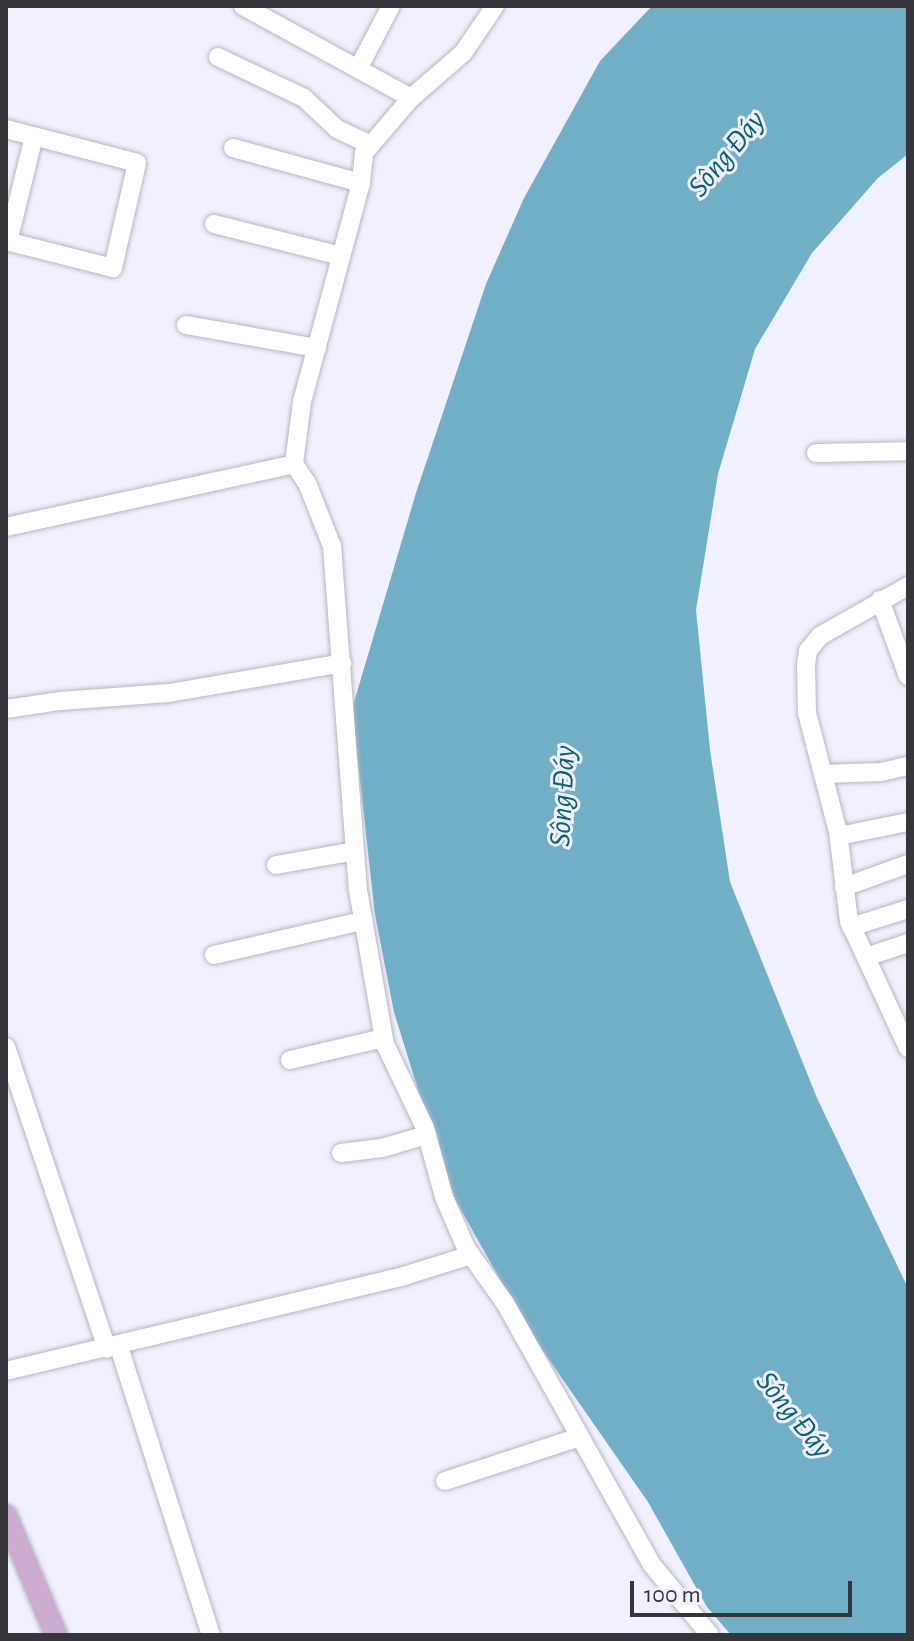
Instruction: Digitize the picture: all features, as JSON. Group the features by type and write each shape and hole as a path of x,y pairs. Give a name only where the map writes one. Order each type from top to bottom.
{"main road":[{"path":"6,1516 56,1635"}],"street":[{"path":"243,6 411,98"},
{"path":"358,69 391,6"},
{"path":"495,6 463,53 411,98 369,144 360,165 361,183 302,402 294,464 307,483 333,554 355,851 363,921 383,1038 427,1135 444,1197 471,1255 505,1303 652,1565 710,1635"},
{"path":"218,57 304,98 337,129 369,144"},
{"path":"6,129 34,136 137,163 113,268 7,241 34,136"},
{"path":"233,148 361,183"},
{"path":"214,224 341,256"},
{"path":"186,325 317,348"},
{"path":"816,453 908,451"},
{"path":"6,527 294,464"},
{"path":"908,586 820,636 808,651 807,713 839,836 851,927 908,1048"},
{"path":"880,600 908,676"},
{"path":"6,709 60,701 160,695 342,663"},
{"path":"823,774 875,773 908,766"},
{"path":"839,836 908,822"},
{"path":"276,865 355,851"},
{"path":"844,887 908,864"},
{"path":"851,927 908,909"},
{"path":"214,955 363,921"},
{"path":"866,957 908,943"},
{"path":"290,1060 383,1038"},
{"path":"6,1047 211,1635"},
{"path":"341,1153 382,1148 427,1135"},
{"path":"6,1371 113,1348 404,1276 471,1255"},
{"path":"445,1481 580,1437"}],"water":[{"name":"Sông Đáy","path":"652,6 908,6 908,154 878,178 812,253 755,349 718,474 696,610 710,750 730,882 817,1098 908,1288 908,1635 731,1635 707,1607 648,1502 529,1331 448,1187 394,1012 375,915 352,709 416,493 486,284 524,198 600,61"}]}
